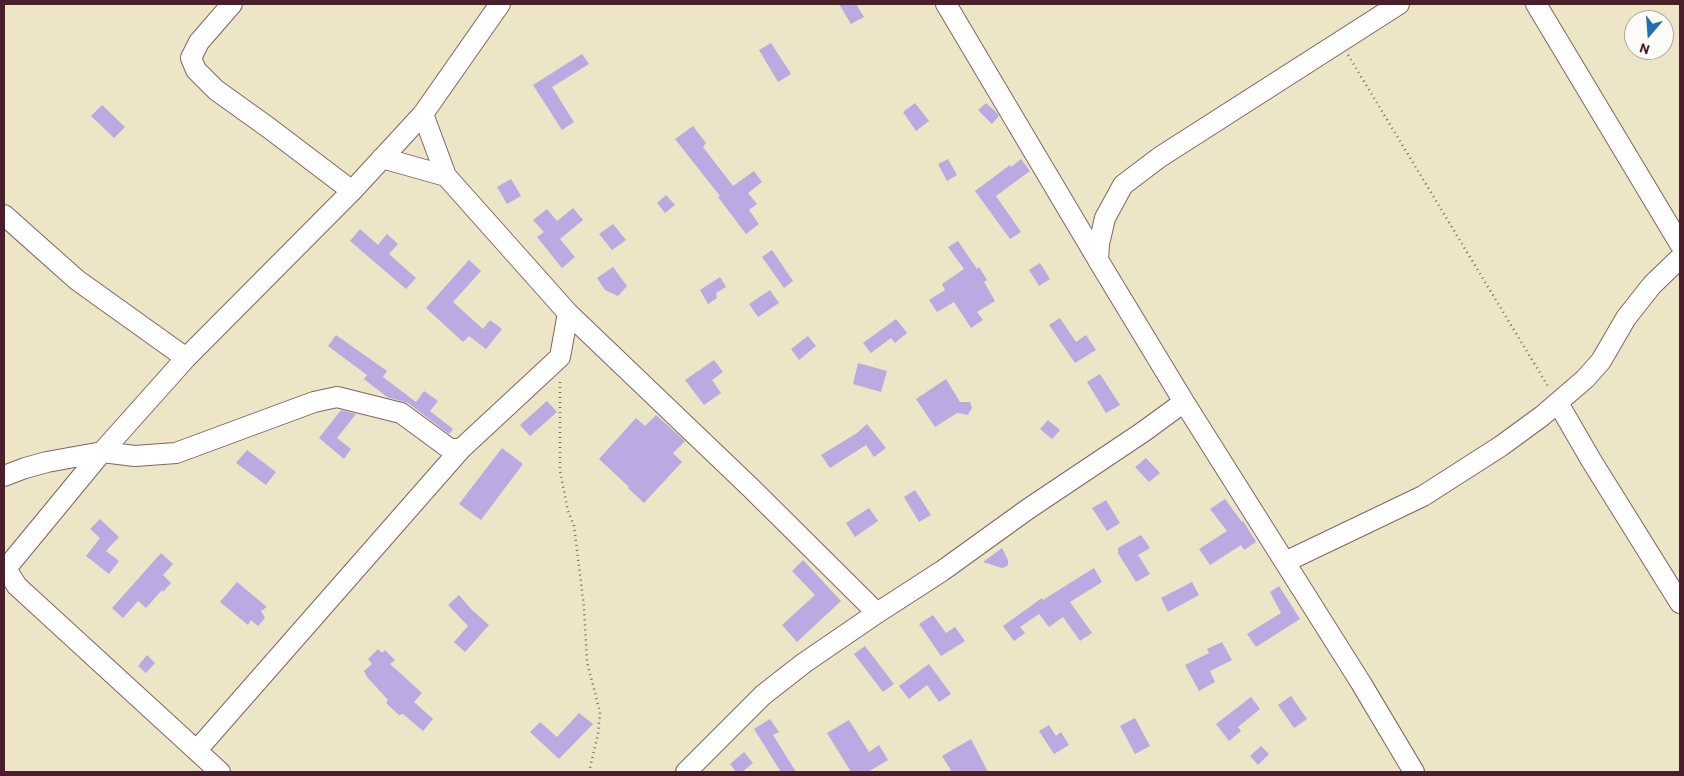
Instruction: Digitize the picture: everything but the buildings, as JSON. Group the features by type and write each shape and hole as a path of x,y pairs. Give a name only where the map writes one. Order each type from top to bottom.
{"street":[{"path":"232,4 199,42 191,58 196,70 216,90 352,191"},
{"path":"220,772 17,586 5,570 102,452 186,358 352,191 424,114 500,4"},
{"path":"946,4 1184,402 1361,683 1414,772"},
{"path":"1098,260 1099,244 1105,218 1123,185 1160,157 1399,4"},
{"path":"1536,4 1680,244"},
{"path":"424,114 446,176 568,313 752,489 877,613"},
{"path":"382,158 446,176"},
{"path":"4,215 77,280 186,358"},
{"path":"1285,562 1423,496 1542,416 1585,379 1601,361 1626,318 1652,285 1680,258"},
{"path":"560,357 568,313"},
{"path":"196,750 461,449 560,357 594,338"},
{"path":"4,476 47,462 102,452 135,456 176,453 314,402 337,397 401,413 450,449 461,449"},
{"path":"686,772 763,695 804,664 1184,402"},
{"path":"1558,402 1591,460 1680,603"}],"path":[{"path":"1340,41 1558,402"},
{"path":"560,357 560,471 568,511 574,526 584,607 588,662 600,712 598,734 588,772"}]}
